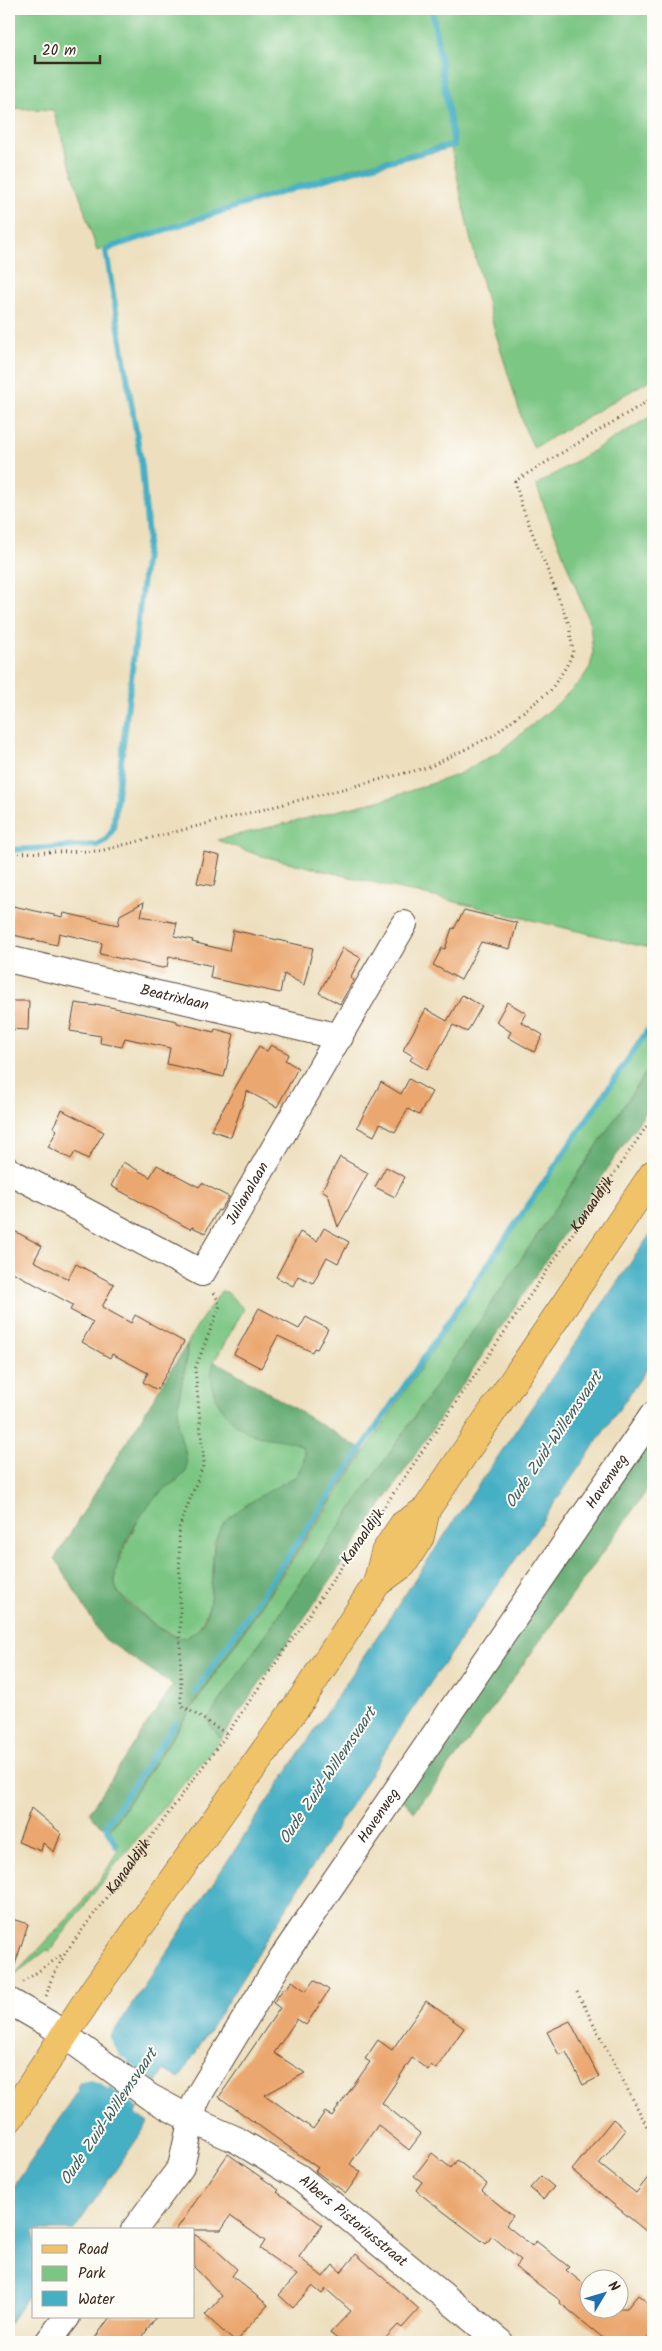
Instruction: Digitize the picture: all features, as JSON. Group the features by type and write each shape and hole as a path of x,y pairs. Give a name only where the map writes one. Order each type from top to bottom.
{"main road":[{"path":"9,2119 64,2035 304,1696 377,1583 403,1564 420,1537 426,1510 653,1174"}],"street":[{"name":"Julianalaan","path":"202,1273 404,924"},
{"name":"Beatrixlaan","path":"9,961 12,960 340,1037"},
{"path":"9,1171 202,1273"},
{"name":"Havenweg","path":"135,2228 181,2167 195,2104 200,2093 282,1958 653,1415"},
{"name":"Albers Pistoriusstraat","path":"12,1994 90,2056 150,2097 192,2120 237,2140 300,2178 500,2342"},
{"path":"48,2342 66,2318"}],"path":[{"path":"9,853 100,851 429,767 492,736 550,691 573,653 569,624 522,507 515,481 653,398"},
{"name":"Kanaaldijk","path":"380,1512 653,1117"},
{"path":"202,1273 220,1305 195,1369 204,1463 179,1528 181,1705 227,1734"},
{"name":"Kanaaldijk","path":"40,2018 51,1980 66,1952 227,1734 369,1528"},
{"name":"Kanaaldijk","path":"12,1994 66,1952"},
{"path":"577,1992 653,2138"}],"green space":[{"path":"9,9 653,9 653,378 534,448 525,429 494,328 469,233 450,143 351,168 318,181 97,251 53,110 9,108"},
{"path":"653,415 653,949 258,855 217,840 386,799 457,775 499,752 555,706 582,679 590,667 593,654 590,624 536,485"},
{"path":"653,1018 653,1062 469,1337 207,1720 221,1739 116,1864 50,1951 47,1950 14,1975 74,1912 103,1875 119,1844 109,1831 325,1512"},
{"path":"653,1062 653,1101 358,1540 221,1739 207,1720 469,1337"},
{"path":"221,1291 227,1292 244,1309 214,1362 212,1388 218,1402 233,1421 299,1443 304,1451 304,1459 296,1476 233,1515 214,1541 210,1604 199,1629 188,1637 179,1638 156,1626 120,1595 115,1587 115,1571 143,1511 159,1493 179,1479 186,1452 178,1429 178,1405 187,1358 187,1345 199,1323"},
{"path":"187,1344 178,1414 179,1430 187,1466 186,1472 165,1488 144,1512 128,1538 117,1565 115,1578 116,1588 122,1598 163,1631 173,1636 183,1637 188,1636 199,1628 206,1617 210,1603 213,1555 221,1528 227,1520 245,1506 296,1476 303,1463 305,1453 302,1447 295,1443 255,1435 235,1423 227,1415 220,1406 212,1384 214,1362 223,1365 364,1451 109,1831 94,1820 90,1811 173,1685 103,1638 55,1558"},
{"path":"653,1420 653,1482 470,1739 414,1812 398,1794"}],"water":[{"name":"Oude Zuid-Willemsvaart","path":"653,1230 653,1360 400,1727 179,2079 165,2070 135,2114 148,2123 75,2228 32,2228 32,2291 9,2324 9,2194 78,2091 77,2087 462,1509"}],"pier":[{"path":"109,2036 120,2057 128,2060 127,2062 159,2084 141,2109 110,2087 108,2090 101,2083 90,2080 77,2083"}],"building":[{"path":"204,852 220,856 214,886 197,883"},
{"path":"144,902 141,916 177,923 174,936 193,940 192,942 229,951 233,930 313,948 304,985 284,974 280,993 210,978 212,966 169,956 167,967 162,968 100,954 102,943 59,933 57,945 9,934 13,906 63,917 64,913 118,925 120,915"},
{"path":"464,910 517,923 510,949 481,942 461,980 433,965 442,948 445,949 452,928 454,929"},
{"path":"343,948 361,958 350,978 354,980 340,1004 319,993"},
{"path":"462,995 482,1006 467,1032 453,1025 427,1070 410,1060 413,1056 403,1050 426,1009 447,1021"},
{"path":"9,1001 29,1001 28,1030 9,1029"},
{"path":"507,1002 526,1013 521,1022 543,1035 534,1052 508,1037 511,1032 496,1022"},
{"path":"75,1003 96,1006 96,1004 177,1021 177,1023 214,1032 215,1029 234,1034 224,1077 167,1064 170,1048 125,1038 122,1047 100,1043 101,1036 70,1031"},
{"path":"271,1045 289,1054 285,1060 298,1068 277,1107 247,1091 231,1137 211,1130 259,1046 267,1051"},
{"path":"409,1079 432,1092 419,1115 408,1109 395,1132 380,1124 374,1136 357,1127 381,1082 401,1094"},
{"path":"62,1110 104,1132 88,1159 75,1152 71,1159 48,1147 57,1130 53,1127"},
{"path":"340,1157 368,1173 338,1227 328,1194 322,1190"},
{"path":"123,1162 150,1177 157,1165 199,1187 202,1183 229,1197 220,1211 218,1210 205,1233 192,1227 190,1229 111,1186"},
{"path":"386,1167 405,1177 395,1197 375,1187"},
{"path":"9,1228 42,1246 34,1261 68,1279 76,1264 114,1284 102,1307 131,1323 135,1315 184,1342 157,1390 143,1382 148,1373 112,1354 110,1358 82,1342 93,1322 70,1310 73,1305 9,1270"},
{"path":"324,1228 349,1242 338,1263 327,1257 313,1283 298,1276 293,1286 276,1277 300,1232 317,1241"},
{"path":"259,1308 299,1329 306,1317 328,1329 317,1349 314,1348 312,1352 278,1336 261,1368 234,1354"},
{"path":"31,1808 61,1833 54,1852 43,1843 41,1851 18,1842"},
{"path":"9,1918 28,1924 13,1971 9,1971"},
{"path":"314,1980 329,1990 306,2025 297,2019 274,2053 305,2073 265,2095 313,2129 325,2112 332,2116 370,2062 365,2059 378,2040 392,2050 426,2001 464,2028 436,2069 431,2065 428,2070 412,2058 382,2103 421,2134 409,2150 378,2125 350,2164 361,2172 346,2193 315,2171 318,2168 219,2097 280,2008 273,2003 284,1988 286,1989 292,1981 306,1991"},
{"path":"570,2021 599,2077 583,2085 566,2052 559,2055 547,2032"},
{"path":"613,2119 626,2130 599,2164 636,2193 653,2171 653,2237 572,2170"},
{"path":"432,2153 451,2168 457,2160 487,2184 482,2191 513,2216 506,2225 532,2246 536,2241 569,2267 566,2270 580,2281 580,2318 630,2318 630,2304 638,2295 653,2307 653,2331 645,2342 608,2342 560,2303 561,2301 515,2267 521,2260 492,2236 486,2244 419,2193 416,2190 422,2182 414,2176"},
{"path":"228,2154 279,2190 277,2192 322,2225 299,2257 323,2277 333,2265 341,2272 356,2254 419,2309 402,2328 398,2325 382,2342 341,2342 330,2333 351,2311 326,2289 322,2294 312,2286 293,2308 279,2295 297,2275 260,2249 265,2241 230,2216 221,2230 177,2228"},
{"path":"541,2176 554,2187 543,2199 530,2188"},
{"path":"195,2235 214,2248 237,2269 232,2276 268,2305 235,2342 205,2315 222,2296 195,2268"},
{"path":"109,2318 155,2318 139,2342 92,2342"}],"waterway":[{"path":"9,850 96,845 106,840 113,829 148,537 142,467 106,251 114,246 283,192 411,155 454,145 432,9"},
{"path":"195,1692 653,1023"},
{"path":"116,1846 106,1825 176,1722"}]}
